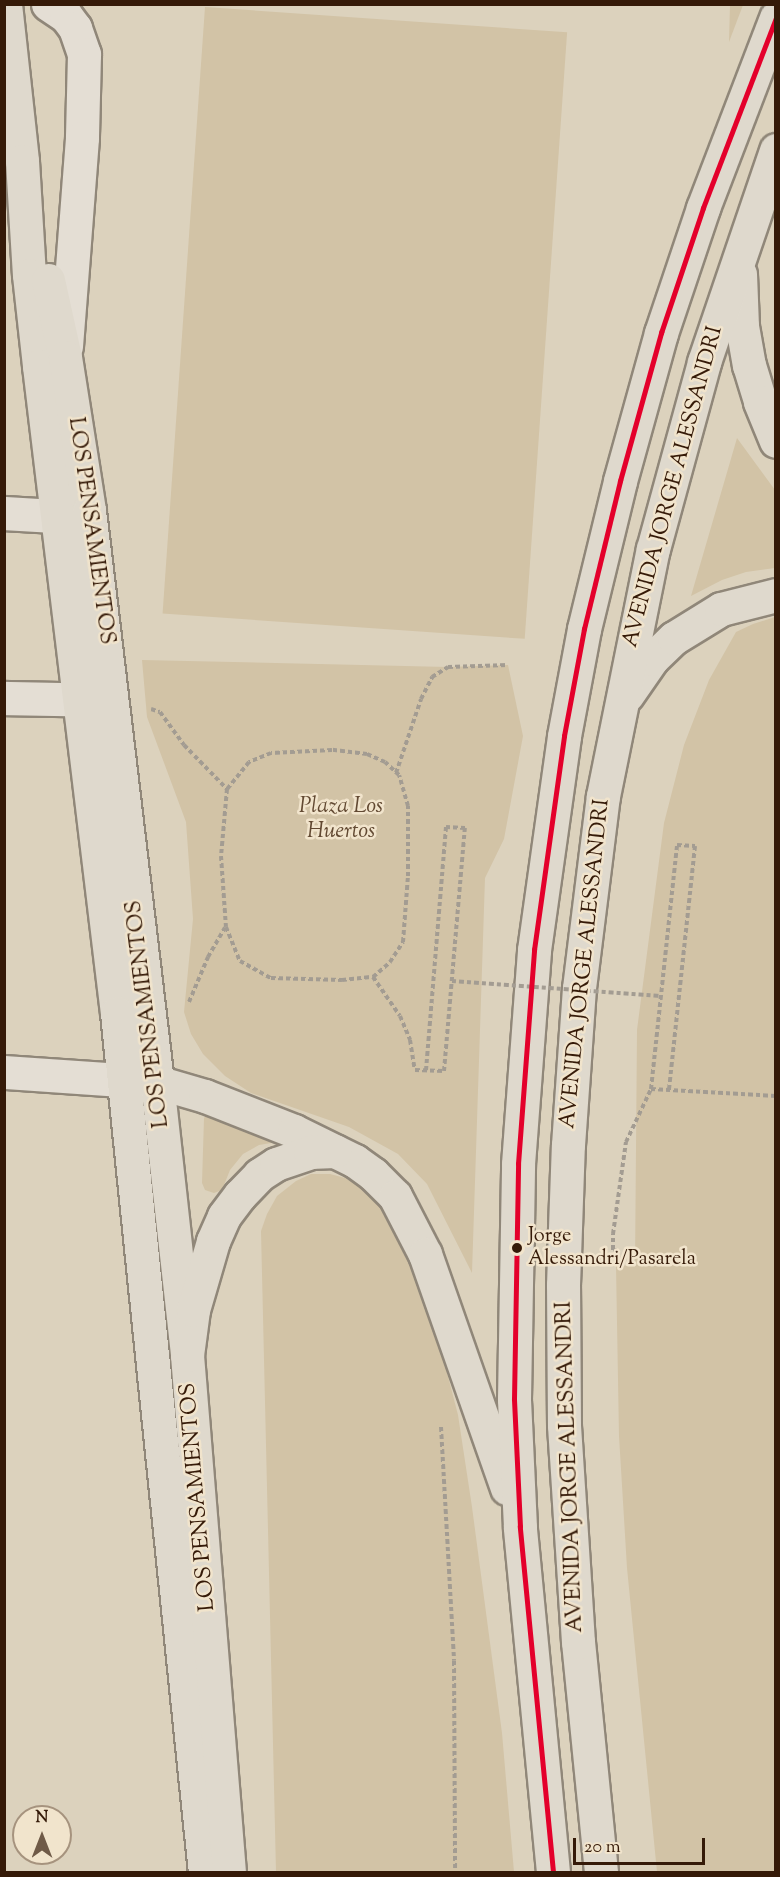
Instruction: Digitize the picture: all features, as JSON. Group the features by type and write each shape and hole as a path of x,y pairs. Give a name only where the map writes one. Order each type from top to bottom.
{"main road":[{"name":"LOS PENSAMIENTOS","path":"5,4 22,161 30,287 55,516 124,1079 205,1872"},
{"path":"553,1872 520,1527 514,1399 518,1152 534,950 564,736 601,555 662,333 707,197 776,18"},
{"name":"AVENIDA JORGE ALESSANDRI","path":"601,1872 570,1534 564,1425 563,1285 568,1145 579,988 594,861 618,709 653,549 704,362 740,248 776,150"},
{"name":"LOS PENSAMIENTOS","path":"22,161 65,357 89,511 151,1027 187,1355 229,1872"},
{"path":"740,248 739,287 747,355 760,402 776,441"},
{"path":"618,709 633,683 674,638 721,609 776,595"},
{"path":"157,1082 205,1096 267,1119 335,1151 373,1174 395,1196 425,1254 520,1527"},
{"path":"187,1355 193,1310 213,1241 224,1216 258,1175 276,1164 310,1152 335,1151"}],"street":[{"path":"48,4 66,16 75,28 84,54 79,194 65,357"},
{"path":"4,513 55,516"},
{"path":"4,698 111,700"},
{"path":"4,1072 157,1082"}],"path":[{"path":"396,773 421,699 432,677 448,667 508,665"},
{"path":"111,700 160,712 184,744 227,789"},
{"path":"332,750 367,754 385,762 396,773 408,806 408,876 403,942 390,962 373,977 342,980 272,978 240,962 226,927 221,856 227,789 249,762 272,753 332,750"},
{"path":"373,977 400,1016 410,1040 415,1070 444,1071 465,828 446,827 426,1070"},
{"path":"617,1250 613,1250 613,1234 626,1142 651,1089 677,845 695,846 669,1090"},
{"path":"151,1027 179,1023 208,957 226,927"},
{"path":"452,981 660,996"},
{"path":"651,1089 776,1096"},
{"path":"441,1425 453,1661 455,1872"}],"green space":[{"path":"730,5 743,5 729,42"},
{"path":"205,7 567,32 525,639 163,614"},
{"path":"737,438 775,490 775,568 746,572 722,580 691,596"},
{"path":"775,617 775,1872 657,1872 627,1568 619,1436 616,1266 635,1265 637,1030 664,823 684,745 709,680 736,632"},
{"name":"Plaza Los Huertos","path":"142,660 448,667 508,665 523,736 504,839 485,878 472,1273 427,1184 398,1154 349,1127 251,1093 225,1076 203,1054 191,1034 184,1012 193,919 186,822 147,717"},
{"path":"208,1113 289,1140 259,1145 243,1154 230,1170 222,1190 214,1193 205,1190 202,1183 204,1118"},
{"path":"311,1174 330,1174 349,1179 379,1203 404,1252 436,1330 458,1415 472,1507 502,1733 514,1872 276,1872 261,1231 277,1196 296,1181"}],"transit line":[{"path":"553,1872 520,1527 514,1399 518,1164 534,950 564,736 584,629 620,481 661,333 703,208 776,18"}],"place":[{"name":"Jorge Alessandri/Pasarela","path":"517,1248"}]}
